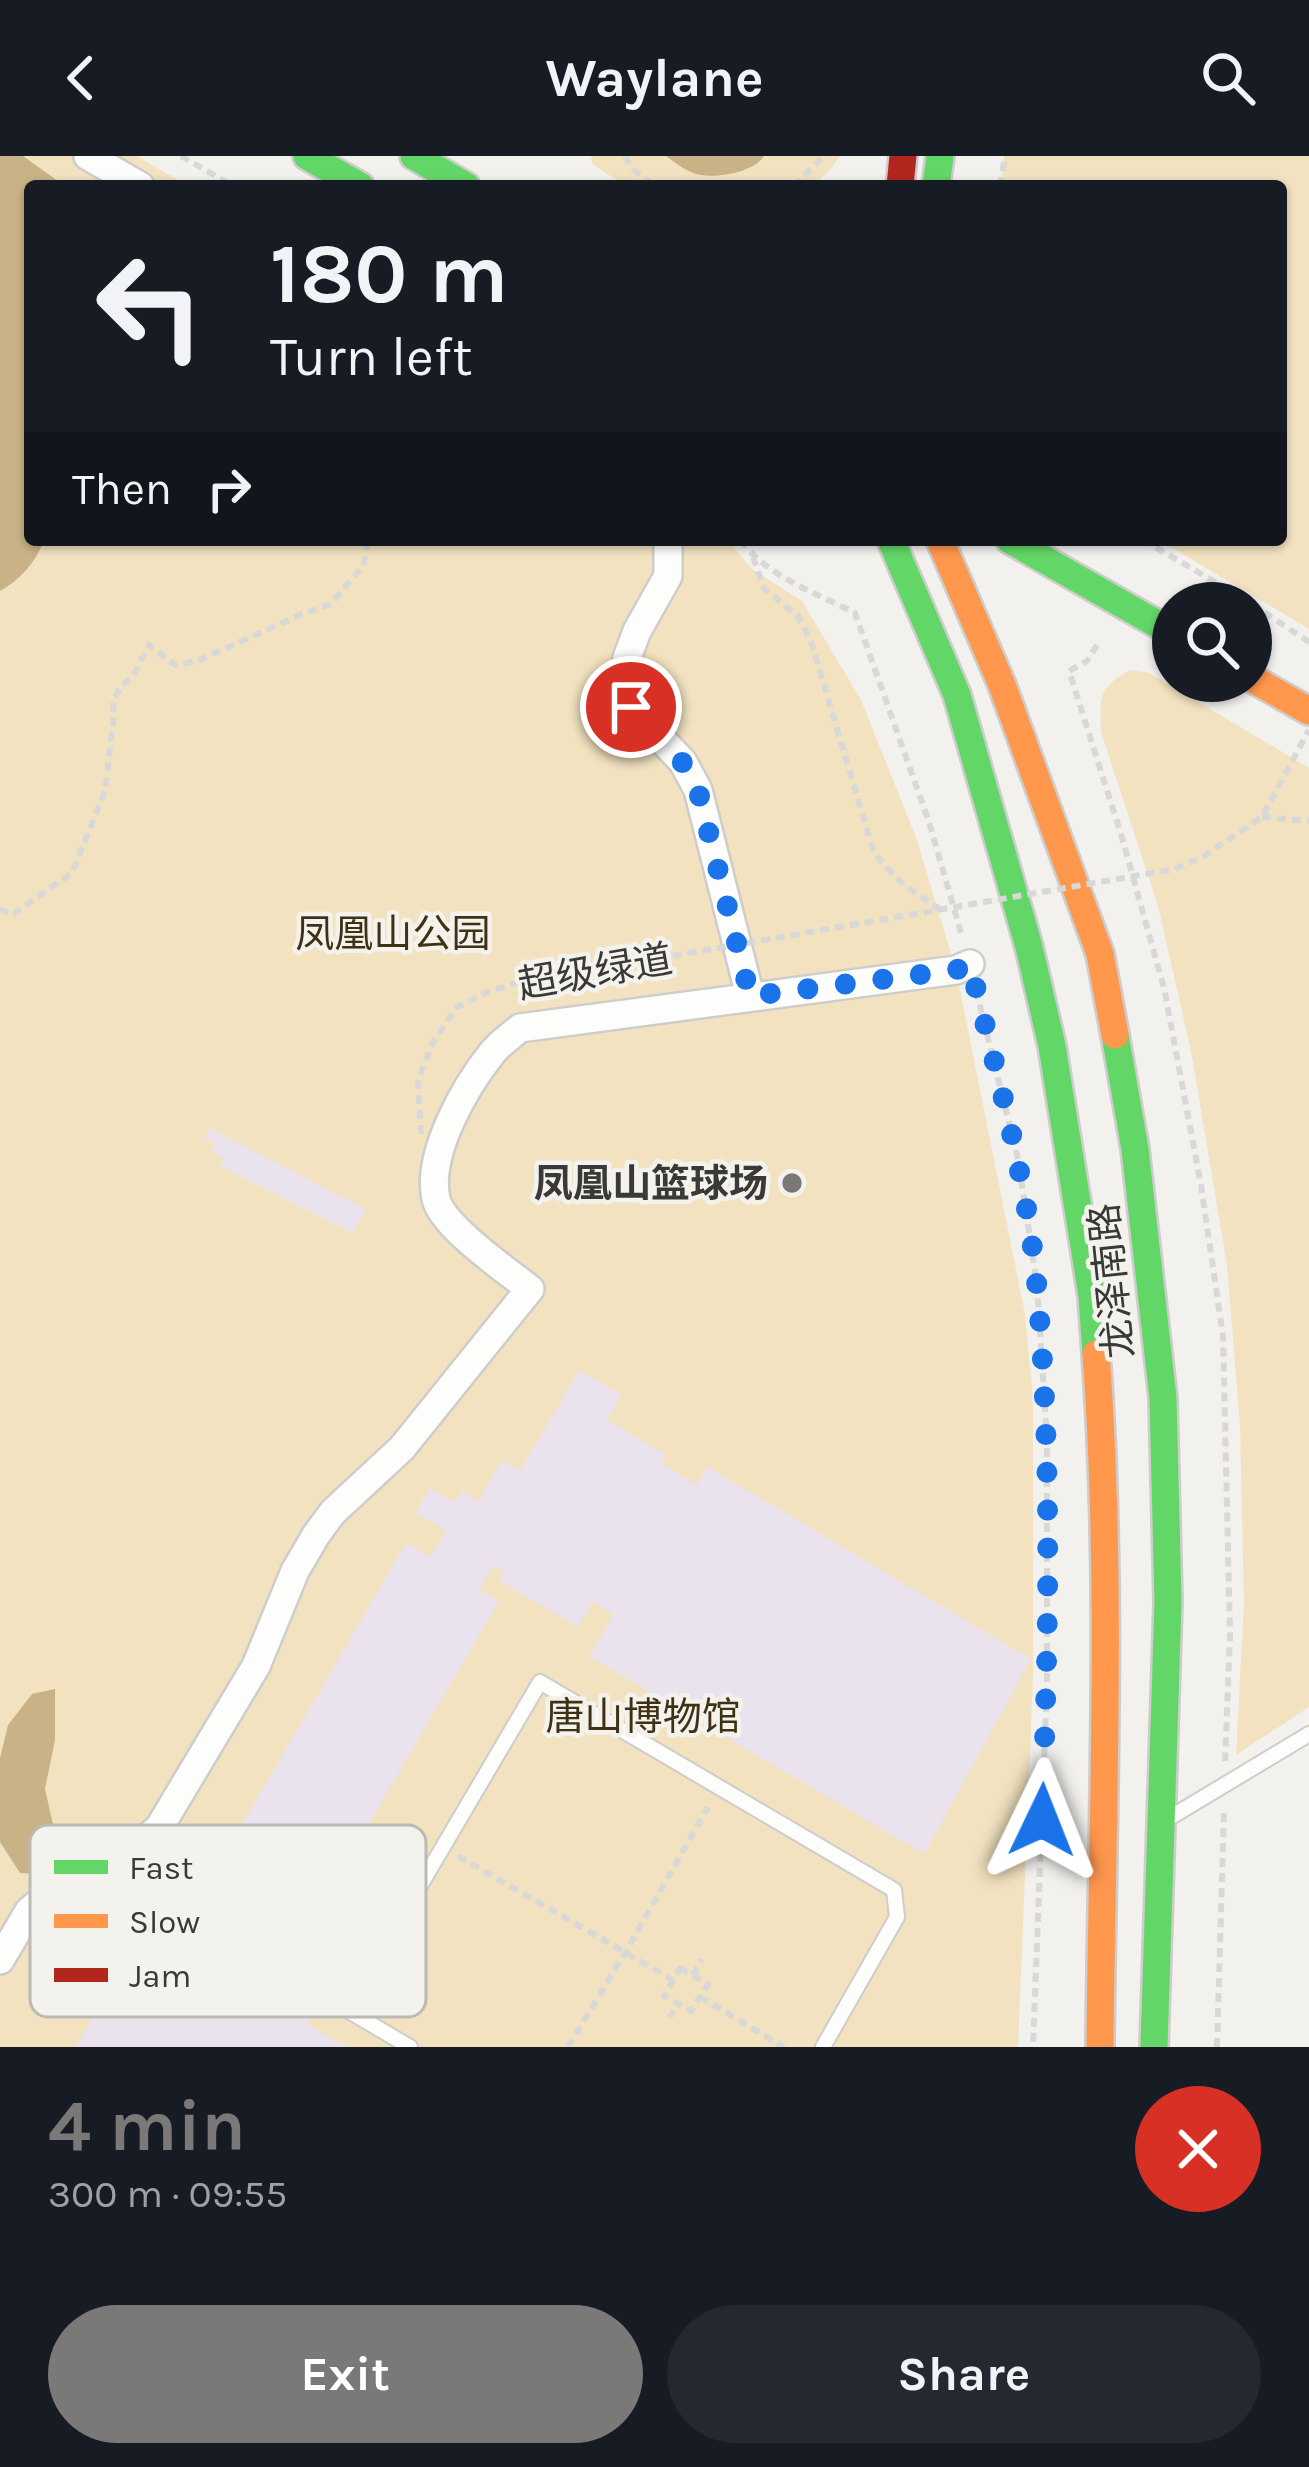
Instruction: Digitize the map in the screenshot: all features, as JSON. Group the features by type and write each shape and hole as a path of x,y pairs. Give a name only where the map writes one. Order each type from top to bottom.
{"main road":[{"path":"308,156 349,180"},
{"path":"414,156 456,180"},
{"name":"龙泽南路","path":"894,546 957,695 1029,946 1052,1046 1092,1296 1103,1448 1100,2047"},
{"name":"龙泽南路","path":"943,546 1002,685 1100,954 1135,1149 1163,1398 1168,1602 1154,2047"},
{"path":"1021,546 1152,621"},
{"path":"1272,690 1309,711"}],"street":[{"path":"88,156 130,180"},
{"path":"668,546 668,576 627,658 631,707 682,762 698,790 750,996"},
{"path":"160,1825 256,1666 295,1571 316,1535 333,1512 402,1448 530,1289 464,1237 436,1202 441,1138 494,1051 520,1028 956,970 970,964"},
{"path":"0,1960 30,1909"}],"lane":[{"path":"426,1873 540,1682 894,1890 897,1917 823,2047"},
{"path":"1161,1822 1309,1734"},
{"path":"359,2017 410,2047"}],"path":[{"path":"181,156 223,180"},
{"path":"625,156 647,180"},
{"path":"800,180 824,156"},
{"path":"0,909 12,915 72,873 105,791 113,701 133,676 148,645 175,665 197,661 331,604 363,566 369,546"},
{"path":"745,546 764,588 798,616 811,641 873,850 907,889 943,910"},
{"path":"1153,546 1215,582"},
{"path":"753,557 855,613 929,822 1018,1159 1037,1285 1047,1440 1047,1684 1034,2047"},
{"path":"1272,617 1309,642"},
{"name":"超级绿道","path":"421,1134 418,1081 432,1044 456,1008 485,993 516,983 1175,869 1262,818 1309,730"},
{"path":"1262,818 1309,821"},
{"path":"568,2047 719,1789"},
{"path":"441,1847 673,1980"},
{"path":"693,1975 702,1960"},
{"path":"680,1968 707,1984 691,2012 664,1996 673,1980 680,1968"},
{"path":"700,1997 784,2047"},
{"path":"669,2018 678,2004"}],"green space":[{"name":"凤凰山公园","path":"0,156 137,156 178,180 24,180 24,546 732,546 752,569 802,601 861,700 917,840 956,970 1025,1314 1033,1399 1033,1677 1018,2047 0,2047"},
{"path":"591,156 840,156 819,180 617,180 592,164"},
{"path":"1004,156 1309,156 1309,629 1272,607 1272,582 1230,582 1169,546 1287,546 1287,180 1002,180"},
{"path":"1130,670 1149,673 1152,702 1198,702 1309,768 1309,1707 1236,1755 1244,1604 1240,1425 1227,1265 1191,1051 1158,906 1101,732 1103,695"}],"shaded area":[{"path":"0,156 23,156 57,180 24,180 24,546 41,546 26,570 0,591"},
{"path":"666,156 764,156 744,170 708,176 691,172"},
{"path":"55,1689 55,1740 45,1789 53,1825 30,1825 30,1873 20,1873 0,1842 0,1758 8,1725 32,1694"}],"building":[{"path":"209,1128 366,1209 353,1233 220,1166 224,1158 212,1152 216,1144 204,1138"},
{"name":"唐山博物馆","path":"579,1370 622,1395 607,1420 666,1455 662,1463 697,1485 708,1467 1031,1659 924,1854 589,1656 614,1614 593,1602 578,1627 498,1580 504,1571 493,1565 479,1590 499,1601 368,1825 242,1825 406,1543 430,1557 446,1531 415,1513 430,1488 455,1502 461,1491 478,1501 502,1460 520,1471"},
{"name":"唐山博物馆","path":"93,2017 307,2017 307,2024 346,2047 76,2047"}],"traffic: fast":[{"path":"307,156 349,180"},
{"path":"414,156 456,180"},
{"path":"937,180 940,156"},
{"path":"894,546 957,695 1029,947 1052,1046 1092,1296 1096,1354"},
{"path":"1021,546 1152,621"},
{"path":"1115,1035 1135,1149 1163,1398 1168,1602 1154,2047"}],"traffic: slow":[{"path":"943,546 1002,685 1100,954 1115,1035"},
{"path":"1272,690 1309,711"},
{"path":"1096,1354 1105,1614 1100,2047"}],"traffic: jam":[{"path":"901,180 903,156"}],"place":[{"name":"凤凰山篮球场","path":"792,1183"}],"route":[{"path":"631,707 682,762 698,790 750,996 956,970 970,964 1018,1159 1037,1285 1047,1440 1042,1820"}]}
